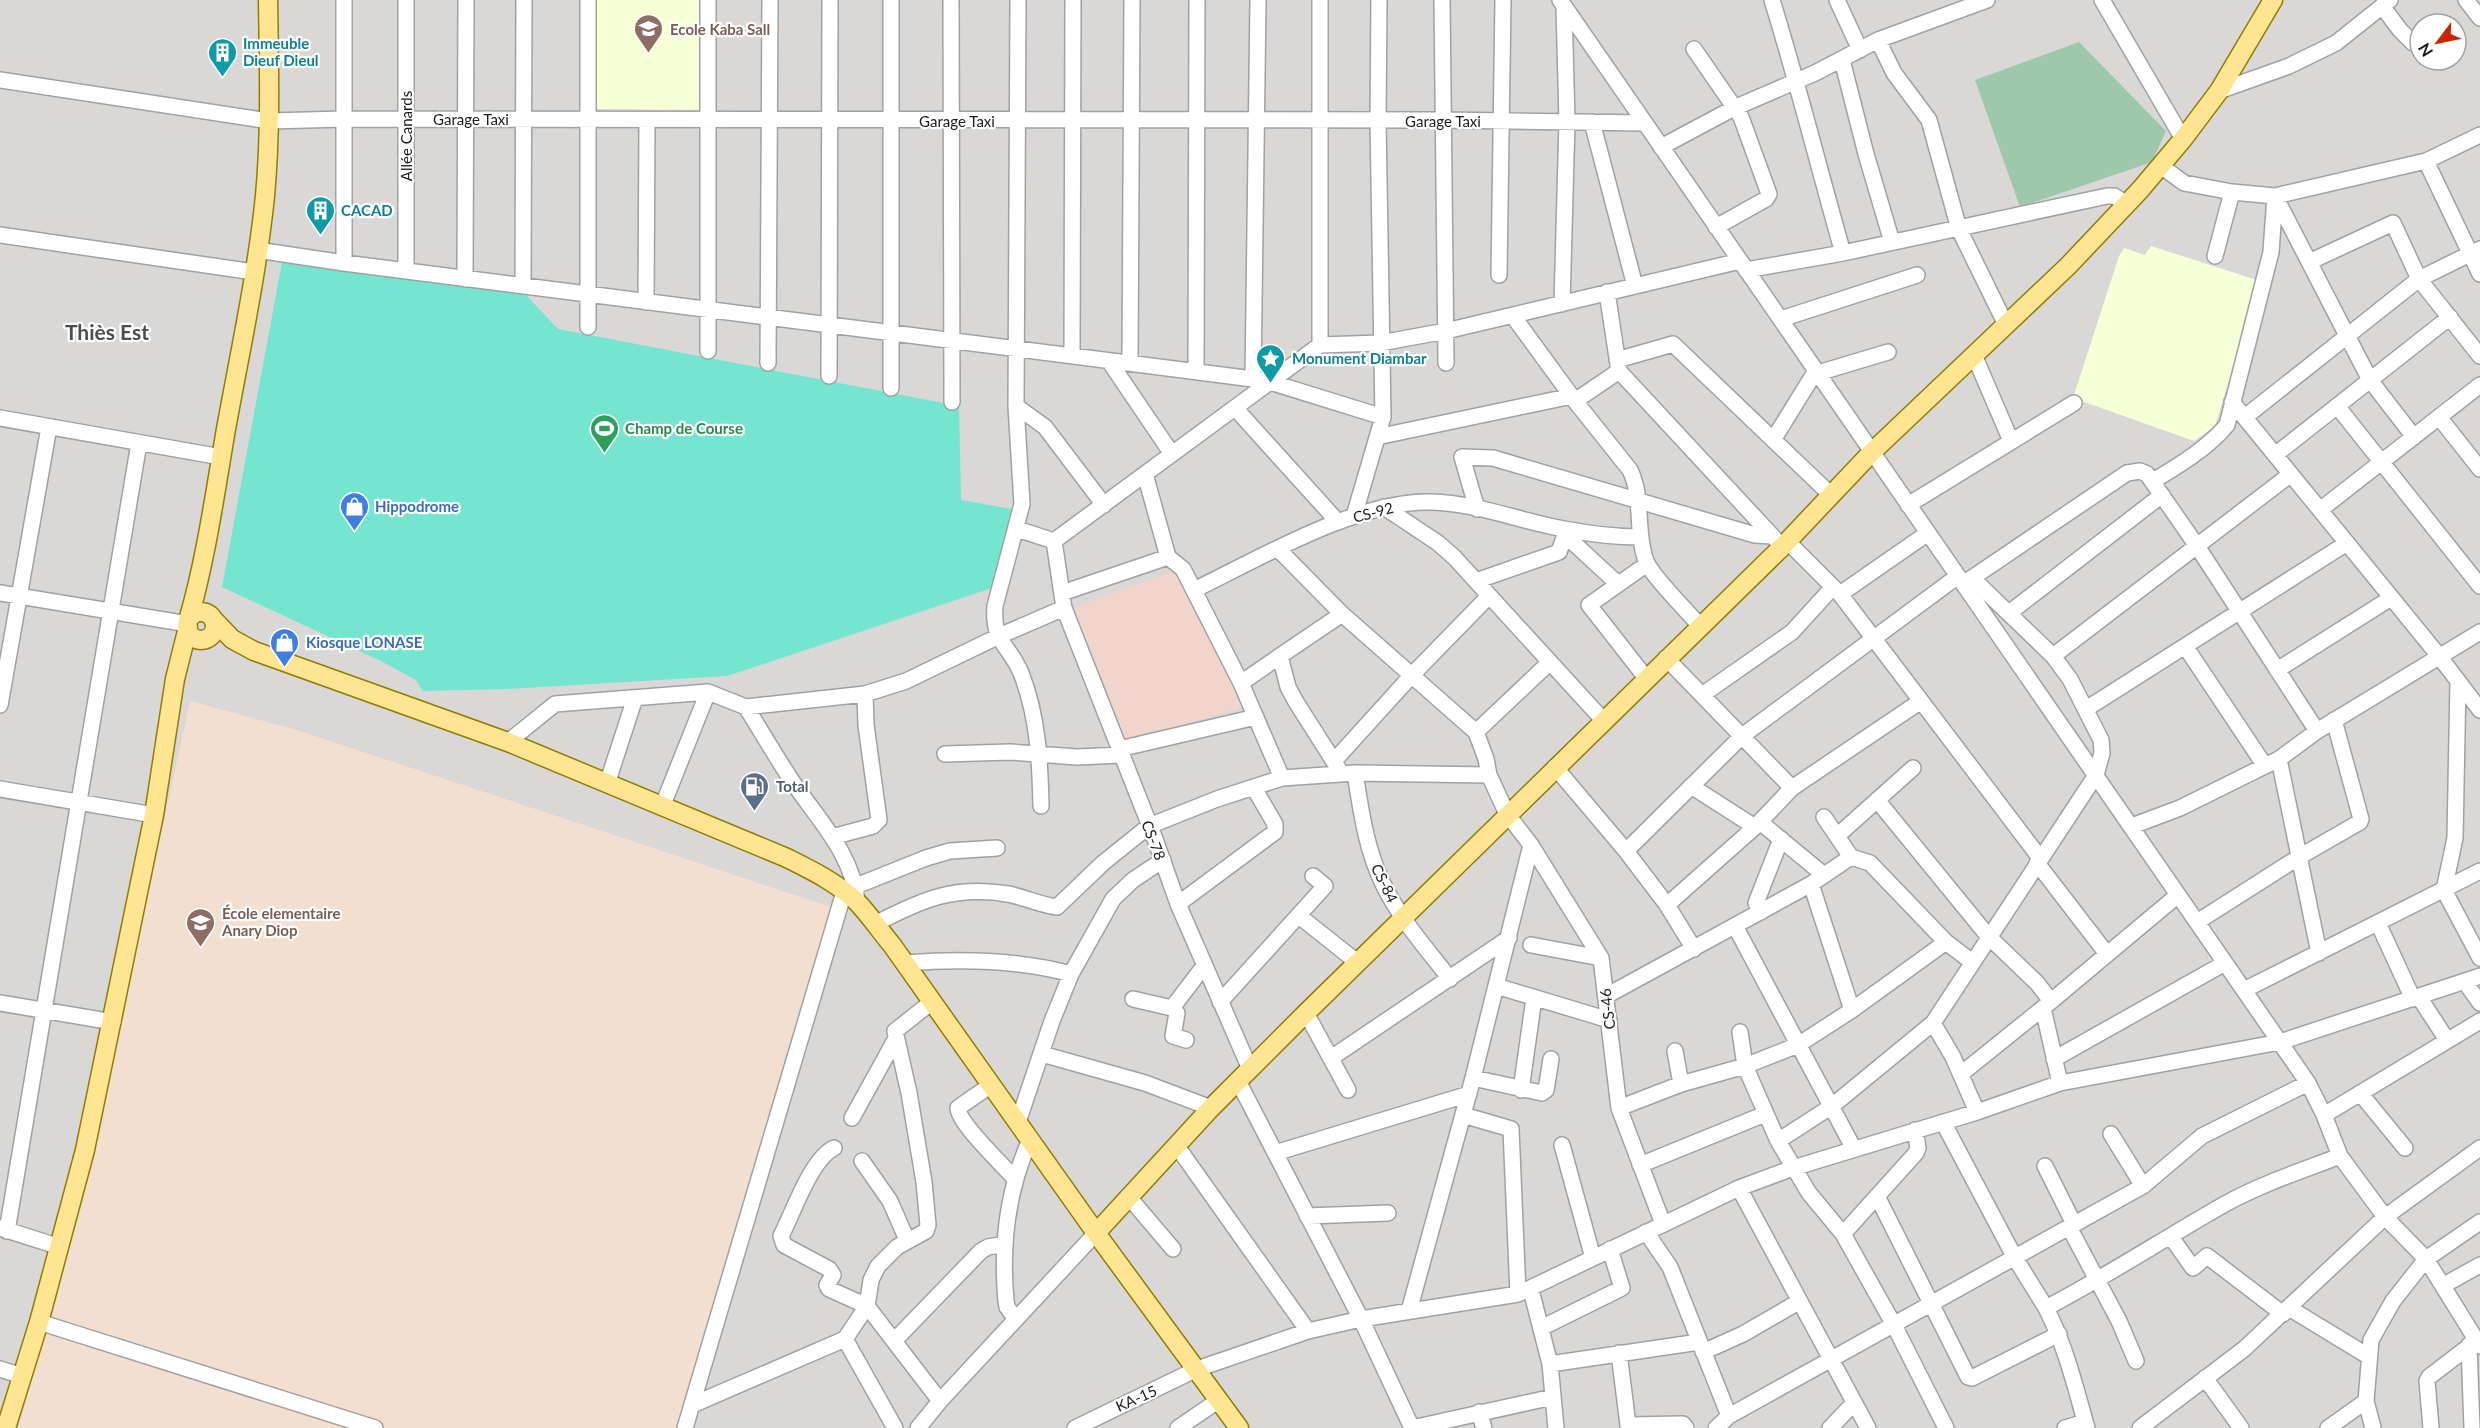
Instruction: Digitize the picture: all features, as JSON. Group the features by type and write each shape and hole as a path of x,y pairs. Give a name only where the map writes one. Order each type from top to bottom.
{"main road":[{"path":"6,1428 39,1322 86,1149 154,815 175,679 194,630 200,574 254,272 265,196 269,121 268,0"},
{"path":"1096,1233 1210,1108 1700,626 1781,541 2068,267 2183,139 2219,91 2273,0"},
{"path":"194,630 211,636 215,627 200,574"},
{"path":"211,616 232,639 254,651 508,742 788,858 852,893 933,1001 1096,1233 1239,1428"},
{"path":"194,630 233,648 254,651"}],"street":[{"path":"344,0 344,263"},
{"name":"Allée Canards","path":"406,0 406,271"},
{"path":"465,279 466,0"},
{"path":"523,286 524,0"},
{"path":"588,0 588,327"},
{"path":"708,0 708,351"},
{"path":"768,363 770,0"},
{"path":"829,376 830,0"},
{"path":"891,0 891,388"},
{"path":"951,0 950,340 952,402"},
{"path":"1018,0 1016,406 1022,504 995,606 994,623 997,637 1021,672 1034,716 1040,756 1041,806"},
{"path":"1072,0 1072,356"},
{"path":"1130,363 1132,0"},
{"path":"1196,371 1197,0"},
{"path":"1253,379 1258,0"},
{"path":"1320,0 1320,345"},
{"path":"1354,516 1383,417 1380,342 1378,0"},
{"path":"1442,0 1446,363"},
{"path":"1499,275 1503,0"},
{"path":"1772,0 1797,81 1843,253"},
{"path":"1837,0 1860,50"},
{"path":"2102,0 2183,139"},
{"path":"2466,0 2480,18"},
{"path":"1661,147 1734,108 1842,60 1878,40 1983,1"},
{"path":"1562,3 1567,122 1562,303"},
{"path":"1562,3 1908,505 1964,579 2308,1083 2324,1115 2340,1156 2385,1217 2426,1259 2444,1285 2475,1344 2472,1428"},
{"path":"2219,91 2289,66 2337,43 2386,3 2400,30 2408,38"},
{"path":"1878,40 1894,73 1929,120 1959,229 2006,325"},
{"path":"1694,49 1746,127 1769,194 1766,199 1716,227"},
{"path":"1842,60 1892,242"},
{"name":"Garage Taxi","path":"0,80 269,121 344,119 1443,120 1645,123"},
{"path":"646,302 647,120"},
{"path":"1592,122 1635,286"},
{"path":"2161,166 2184,183 2232,192 2275,196 2426,161 2478,140"},
{"path":"2426,161 2475,252 2480,274"},
{"path":"2215,256 2232,192"},
{"path":"1017,529 1054,541 1320,345 1380,342 1446,331 1635,286 1743,266 1843,253 2107,196 2114,196 2127,204"},
{"path":"2275,196 2370,381 2414,436"},
{"path":"2153,482 2181,464 2221,432 2227,424 2271,252 2275,196"},
{"path":"2309,262 2393,223 2420,279 2480,356"},
{"path":"0,235 254,272"},
{"path":"257,250 588,295 1253,379 1270,382 1383,417"},
{"path":"2245,417 2420,279 2475,252"},
{"path":"1781,319 1917,275"},
{"path":"1607,292 1618,366 1781,541 1836,590 1921,701 2107,954"},
{"path":"1514,316 1573,398 1630,470 1636,481 1641,537 1647,564 1700,626"},
{"path":"2275,455 2450,317"},
{"path":"1377,437 1573,398 1618,366 1673,344 1831,495"},
{"path":"1773,440 1812,377 1818,373 1888,352"},
{"path":"1974,355 2011,441"},
{"path":"1109,360 1172,454"},
{"path":"2320,510 2480,385"},
{"path":"2232,402 2478,705"},
{"path":"1908,505 2074,403"},
{"path":"1016,406 1046,427 1104,505"},
{"path":"2337,406 2480,586"},
{"path":"1235,408 1338,522"},
{"path":"2439,417 2480,469"},
{"path":"0,418 221,457"},
{"path":"0,705 49,427"},
{"path":"60,1247 3,1230 44,1010 139,442"},
{"path":"1477,509 1462,457 1493,458 1781,541"},
{"path":"1626,851 1742,736 1873,638 2127,473 2140,471 2147,474 2153,482 2317,731"},
{"path":"1145,474 1172,560 1194,590 1241,683 1282,778"},
{"path":"2053,656 2291,474"},
{"path":"2009,613 2162,495"},
{"name":"CS-92","path":"1194,590 1338,522 1384,507 1431,502 1477,509 1564,532 1612,537 1641,537"},
{"path":"1384,507 1438,543 1476,581 1603,720"},
{"path":"1476,581 1559,552 1564,532 1618,584"},
{"path":"1702,695 1792,632 1836,590 1928,533"},
{"name":"CS-78","path":"1054,541 1063,601 1178,904 1220,1002 1244,1075 1275,1153 1361,1319 1412,1428"},
{"path":"2086,709 2347,543"},
{"path":"1278,549 1342,615 1476,732 1550,662"},
{"path":"508,742 555,704 708,692 746,707 865,694 917,676 997,637 1063,601 1172,560"},
{"path":"1646,678 1589,605 1647,564"},
{"path":"1778,1141 1832,1106 1932,1023 2096,775 2102,753 2101,740 2070,679 2053,656 2009,613 1964,579"},
{"path":"0,593 111,612 194,630"},
{"path":"1344,769 1412,675 1489,596"},
{"path":"2277,670 2391,598"},
{"path":"1241,683 1342,615"},
{"path":"2132,826 2180,808 2272,763 2334,720 2480,632"},
{"path":"2186,646 2272,763 2299,857 2319,953"},
{"path":"1280,657 1288,687 1296,702 1344,769"},
{"path":"1666,658 1792,788"},
{"path":"2458,682 2455,838 2444,890 2480,958"},
{"path":"663,807 708,692"},
{"path":"832,837 873,826 879,820 867,733 865,694"},
{"path":"607,784 635,698"},
{"path":"1667,905 1758,824 1792,788 1921,701"},
{"path":"685,1428 852,893 832,837 791,779 746,707"},
{"path":"945,754 1010,752 1040,756 1084,757 1120,752 1256,717"},
{"path":"2197,922 2299,857 2357,824 2361,819 2334,720"},
{"name":"CS-46","path":"1476,732 1489,775 1507,814 1532,845 1601,958 1619,1108 1663,1224"},
{"path":"1555,767 1626,851 1667,905 1694,949"},
{"path":"1837,836 1913,768"},
{"path":"875,924 916,903 943,894 965,891 1009,895 1057,907 1103,863 1149,826 1217,799 1282,778 1344,769 1489,775"},
{"name":"CS-84","path":"1344,769 1383,884 1403,917 1450,979"},
{"path":"1691,786 1781,839 1824,875"},
{"path":"1178,904 1275,832 1275,824 1254,788"},
{"path":"0,789 154,815"},
{"path":"1877,800 1988,936 2029,974 2047,1005 2054,1059 2060,1083"},
{"path":"1824,817 1851,857 1870,863 1946,942 1972,962"},
{"path":"1761,912 1756,903 1781,839"},
{"path":"1409,1311 1469,1095 1532,845"},
{"path":"852,893 908,864 950,851 997,848"},
{"path":"1606,996 1811,884 1851,857"},
{"path":"1018,1122 1052,1021 1071,974 1113,899 1133,880 1163,860"},
{"path":"2244,990 2480,871"},
{"path":"1220,1002 1325,886 1313,876"},
{"path":"1811,884 1852,1010"},
{"path":"1961,1074 2178,895"},
{"path":"1299,916 1357,962"},
{"path":"2378,923 2416,998 2447,1040"},
{"path":"1735,926 1854,1149"},
{"path":"1330,1058 1509,938"},
{"path":"1619,1108 1681,1084 1744,1066 1798,1046 1946,942"},
{"path":"1531,945 1601,958"},
{"path":"905,963 929,961 1042,966 1071,974"},
{"path":"2054,1059 2225,963"},
{"path":"1172,1008 1204,966"},
{"name":"KA-15","path":"1076,1428 1197,1369 1308,1331 1361,1319 1524,1292 1739,1188 1792,1168 1977,1112 2060,1083 2280,1042 2480,976"},
{"path":"2465,982 2480,1003"},
{"path":"1496,986 1609,1020"},
{"path":"1521,1090 1534,998"},
{"path":"1133,999 1172,1008 1177,1013 1173,1036 1186,1040"},
{"path":"692,1405 844,1339 867,1306 871,1280 878,1266 897,1247 926,1231 928,1225 924,1182 909,1093 895,1040 895,1031 897,1027 933,1001"},
{"path":"0,1003 113,1022"},
{"path":"1306,1013 1348,1090"},
{"path":"2324,1115 2480,1021"},
{"path":"1932,1023 1961,1074 1977,1112"},
{"path":"1740,1032 1744,1066 1792,1168 1820,1209 1843,1234 1894,1325 1946,1428"},
{"path":"852,1118 895,1040"},
{"path":"1675,1051 1681,1084"},
{"path":"1042,1054 1145,1083 1210,1108"},
{"path":"1473,1078 1521,1090 1544,1092 1551,1059"},
{"path":"1716,1428 1728,1416 2143,1186 2202,1136 2308,1083"},
{"path":"991,1085 958,1108 958,1113 968,1129 1014,1179"},
{"path":"2360,1093 2405,1148"},
{"path":"1275,1153 1469,1095"},
{"path":"1641,1165 1765,1114"},
{"path":"1463,1115 1511,1129 1524,1292 1541,1328 1550,1364 1556,1428"},
{"path":"1943,1122 2015,1258 2059,1334 2073,1372 2086,1425 2065,1428"},
{"path":"1843,1234 1918,1148 1915,1130"},
{"path":"2111,1134 2143,1186"},
{"path":"1016,1319 1007,1307 1006,1301 1005,1244 1014,1179 1030,1140"},
{"path":"1176,1145 1308,1331"},
{"path":"1562,1145 1593,1258"},
{"path":"834,1148 828,1151 814,1170 781,1236 781,1241 784,1245 829,1269 832,1275 827,1285 828,1289 867,1306 940,1401"},
{"path":"2149,1425 2205,1377 2244,1349 2385,1217 2480,1148"},
{"path":"2046,1308 2098,1281 2237,1198 2340,1156"},
{"path":"862,1161 890,1200 907,1240"},
{"path":"2045,1166 2136,1361"},
{"path":"1739,1188 1868,1428"},
{"path":"1128,1196 1173,1249"},
{"path":"1877,1196 1968,1377 1972,1378 2059,1334"},
{"path":"1308,1216 1388,1213"},
{"path":"2373,1428 2366,1401 2368,1356 2371,1340 2379,1324 2393,1301 2426,1259 2480,1222"},
{"path":"1646,1232 1670,1267 1728,1416"},
{"path":"918,1428 940,1401 1096,1233"},
{"path":"2171,1237 2193,1268 2207,1256 2286,1311 2368,1356"},
{"path":"894,1341 981,1251 988,1247 1005,1244"},
{"path":"1541,1328 1622,1288 1610,1249"},
{"path":"2444,1285 2480,1265"},
{"path":"1550,1364 1618,1353 1701,1347 1743,1334 1800,1301"},
{"path":"39,1322 375,1428"},
{"path":"844,1339 895,1428"},
{"path":"2431,1428 2427,1381 2432,1373 2475,1344"},
{"path":"1618,1353 1628,1425 1683,1424 1686,1428"},
{"path":"0,1369 22,1376"},
{"path":"2205,1377 2241,1428"},
{"path":"1412,1428 1553,1397"},
{"path":"1178,1428 1219,1400"},
{"path":"2328,1428 2366,1401"},
{"path":"1830,1428 1854,1402"},
{"path":"1479,1412 1484,1428"}],"shaded area":[{"path":"0,0 2480,0 2480,1428 0,1428"},
{"name":"Ecole Kaba Sall","path":"595,0 702,0 702,110 595,109"},
{"path":"2079,42 2166,131 2152,162 2020,207 1975,80"},
{"path":"2151,246 2260,281 2215,426 2194,441 2073,398 2119,256 2124,248 2145,255"},
{"name":"Champ de Course","path":"282,262 526,295 558,329 959,406 961,500 1017,510 992,588 727,676 508,689 423,691 416,680 381,661 222,587"},
{"path":"1176,570 1230,675 1242,708 1123,741 1072,608"},
{"path":"190,701 300,731 831,907 677,1428 18,1428 81,1206"}],"place":[{"name":"Ecole Kaba Sall","path":"649,54"},
{"name":"Immeuble Dieuf Dieul","path":"222,78"},
{"name":"CACAD","path":"320,236"},
{"name":"Monument Diambar","path":"1271,384"},
{"name":"Champ de Course","path":"604,454"},
{"name":"Hippodrome","path":"354,532"},
{"name":"Kiosque LONASE","path":"285,668"},
{"name":"Total","path":"755,812"},
{"name":"École elementaire Anary Diop","path":"201,948"}],"district":[{"name":"Thiès Est","path":"107,331"}]}
